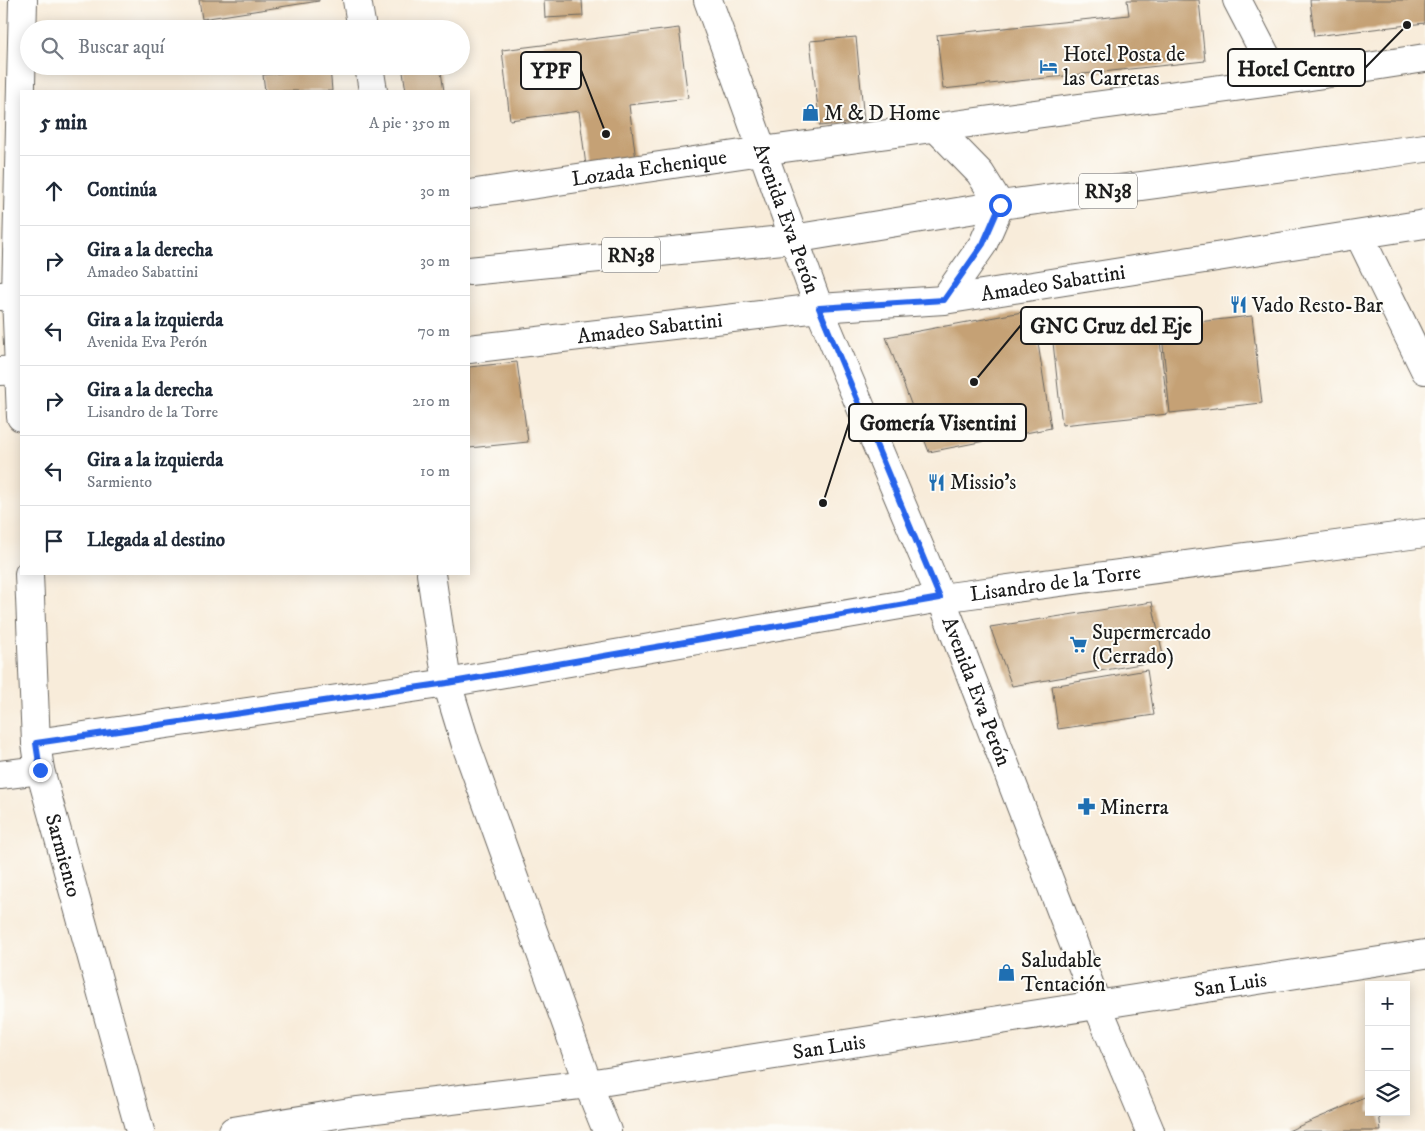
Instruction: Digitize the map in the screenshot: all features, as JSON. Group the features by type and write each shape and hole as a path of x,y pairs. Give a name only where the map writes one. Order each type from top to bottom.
{"main road":[{"path":"22,20 23,0"},
{"path":"357,0 360,20"},
{"name":"Avenida Eva Perón","path":"708,0 819,308 940,598 1098,1007 1150,1131"},
{"path":"1237,0 1279,81"},
{"name":"Lozada Echenique","path":"470,194 762,151 1279,81 1425,58"},
{"path":"20,69 12,296 13,371 20,411"},
{"path":"370,75 373,90"},
{"path":"936,128 980,173 1000,205 983,244 944,300"},
{"name":"RN38","path":"470,271 793,239 1000,205 1425,148"},
{"name":"Amadeo Sabattini","path":"470,349 819,308 944,300 1425,224"},
{"path":"1359,235 1425,370"},
{"name":"Lisandro de la Torre","path":"36,743 447,683 940,598 1425,533"},
{"name":"Sarmiento","path":"29,575 36,743 40,770 140,1131"},
{"path":"431,575 447,683 466,745 588,1084 607,1131"},
{"path":"0,775 40,770"},
{"name":"San Luis","path":"233,1131 350,1112 588,1084 1098,1007 1425,954"}],"building":[{"path":"199,0 319,0 319,1 202,19"},
{"path":"544,0 582,0 583,16 545,18"},
{"path":"1127,0 1199,0 1205,61 943,89 937,35 1129,15"},
{"path":"1310,0 1425,0 1425,23 1314,36"},
{"path":"679,28 688,98 629,105 636,160 586,166 579,111 510,120 502,50"},
{"path":"856,37 864,121 820,126 810,41"},
{"path":"263,75 331,75 332,90 265,90"},
{"path":"403,75 441,75 444,90 406,90"},
{"path":"1033,310 1051,428 929,452 886,337"},
{"path":"1157,312 1168,414 1062,425 1051,324"},
{"path":"1252,316 1262,403 1170,413 1161,326"},
{"path":"517,362 528,442 470,448 470,367"},
{"name":"Supermercado (Cerrado)","path":"1152,602 1164,660 1012,686 990,627"},
{"path":"1147,670 1154,715 1058,729 1052,686"},
{"path":"1365,1098 1365,1116 1379,1116 1381,1131 1288,1131"}],"place":[{"name":"Hotel Centro","path":"1407,25"},
{"name":"Hotel Posta de las Carretas","path":"1049,66"},
{"name":"M & D Home","path":"810,113"},
{"name":"YPF","path":"606,134"},
{"name":"Vado Resto-Bar","path":"1238,305"},
{"name":"GNC Cruz del Eje","path":"974,382"},
{"name":"Missio's","path":"936,482"},
{"name":"Gomería Visentini","path":"823,503"},
{"name":"Supermercado (Cerrado)","path":"1078,644"},
{"name":"Minerra","path":"1086,807"},
{"name":"Saludable Tentación","path":"1007,972"}],"route":[{"path":"40,770 36,743 447,683 940,598 819,308 944,300 983,244 1000,205"}]}
